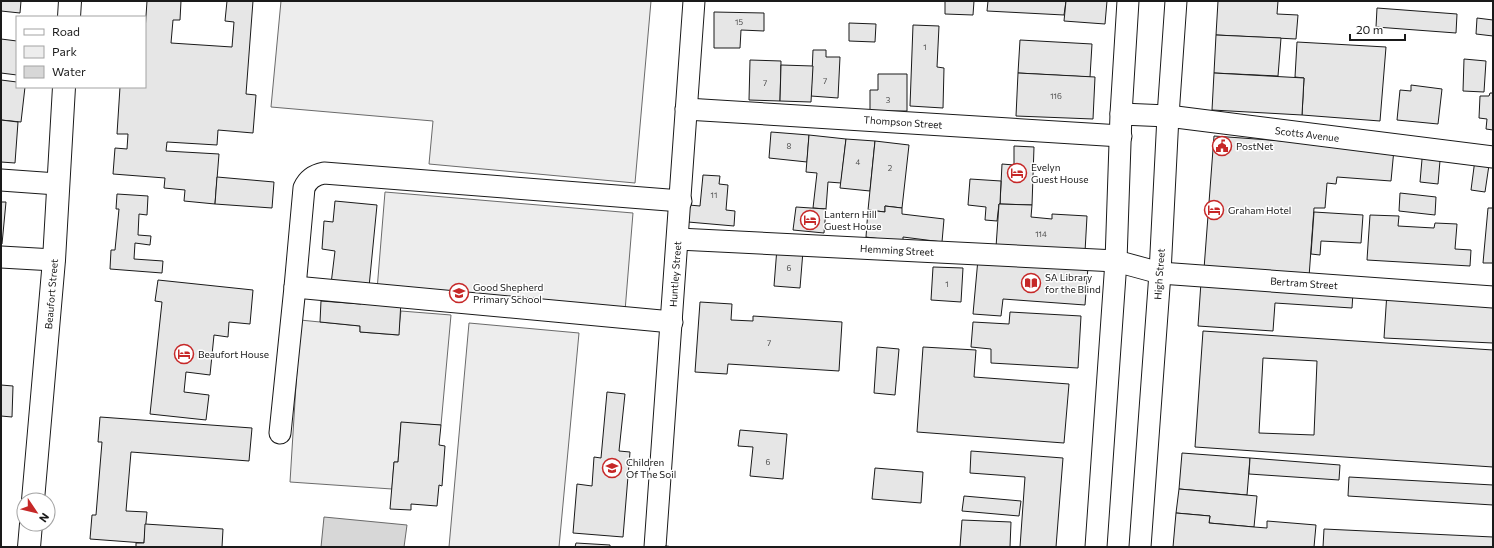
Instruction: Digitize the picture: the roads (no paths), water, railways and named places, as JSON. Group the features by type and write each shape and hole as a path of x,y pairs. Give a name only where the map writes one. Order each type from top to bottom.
{"main road":[{"path":"69,16 70,1"},
{"name":"Beaufort Street","path":"34,492 54,260 57,184 64,88"},
{"path":"29,547 30,532"}],"street":[{"name":"Huntley Street","path":"655,547 681,201 694,1"},
{"path":"1096,547 1116,261 1121,114 1128,1"},
{"name":"High Street","path":"1140,547 1160,273 1168,116 1176,1"},
{"name":"Thompson Street","path":"686,108 1121,136"},
{"name":"Scotts Avenue","path":"1121,114 1168,116 1493,157"},
{"path":"280,433 296,287 304,188 308,180 315,175 324,173 681,201"},
{"path":"1,180 57,184"},
{"name":"Hemming Street","path":"678,239 1116,261"},
{"path":"1,256 54,260"},
{"name":"Bertram Street","path":"1116,261 1160,273 1493,297"},
{"path":"296,287 672,322"}],"water":[{"path":"324,517 407,525 404,547 321,547"}],"place":[{"name":"PostNet","path":"1222,146"},
{"name":"Evelyn Guest House","path":"1017,173"},
{"name":"Graham Hotel","path":"1214,210"},
{"name":"Lantern Hill Guest House","path":"810,220"},
{"name":"SA Library for the Blind","path":"1031,283"},
{"name":"Good Shepherd Primary School","path":"459,293"},
{"name":"Beaufort House","path":"184,354"},
{"name":"Children Of The Soil","path":"612,468"}]}
